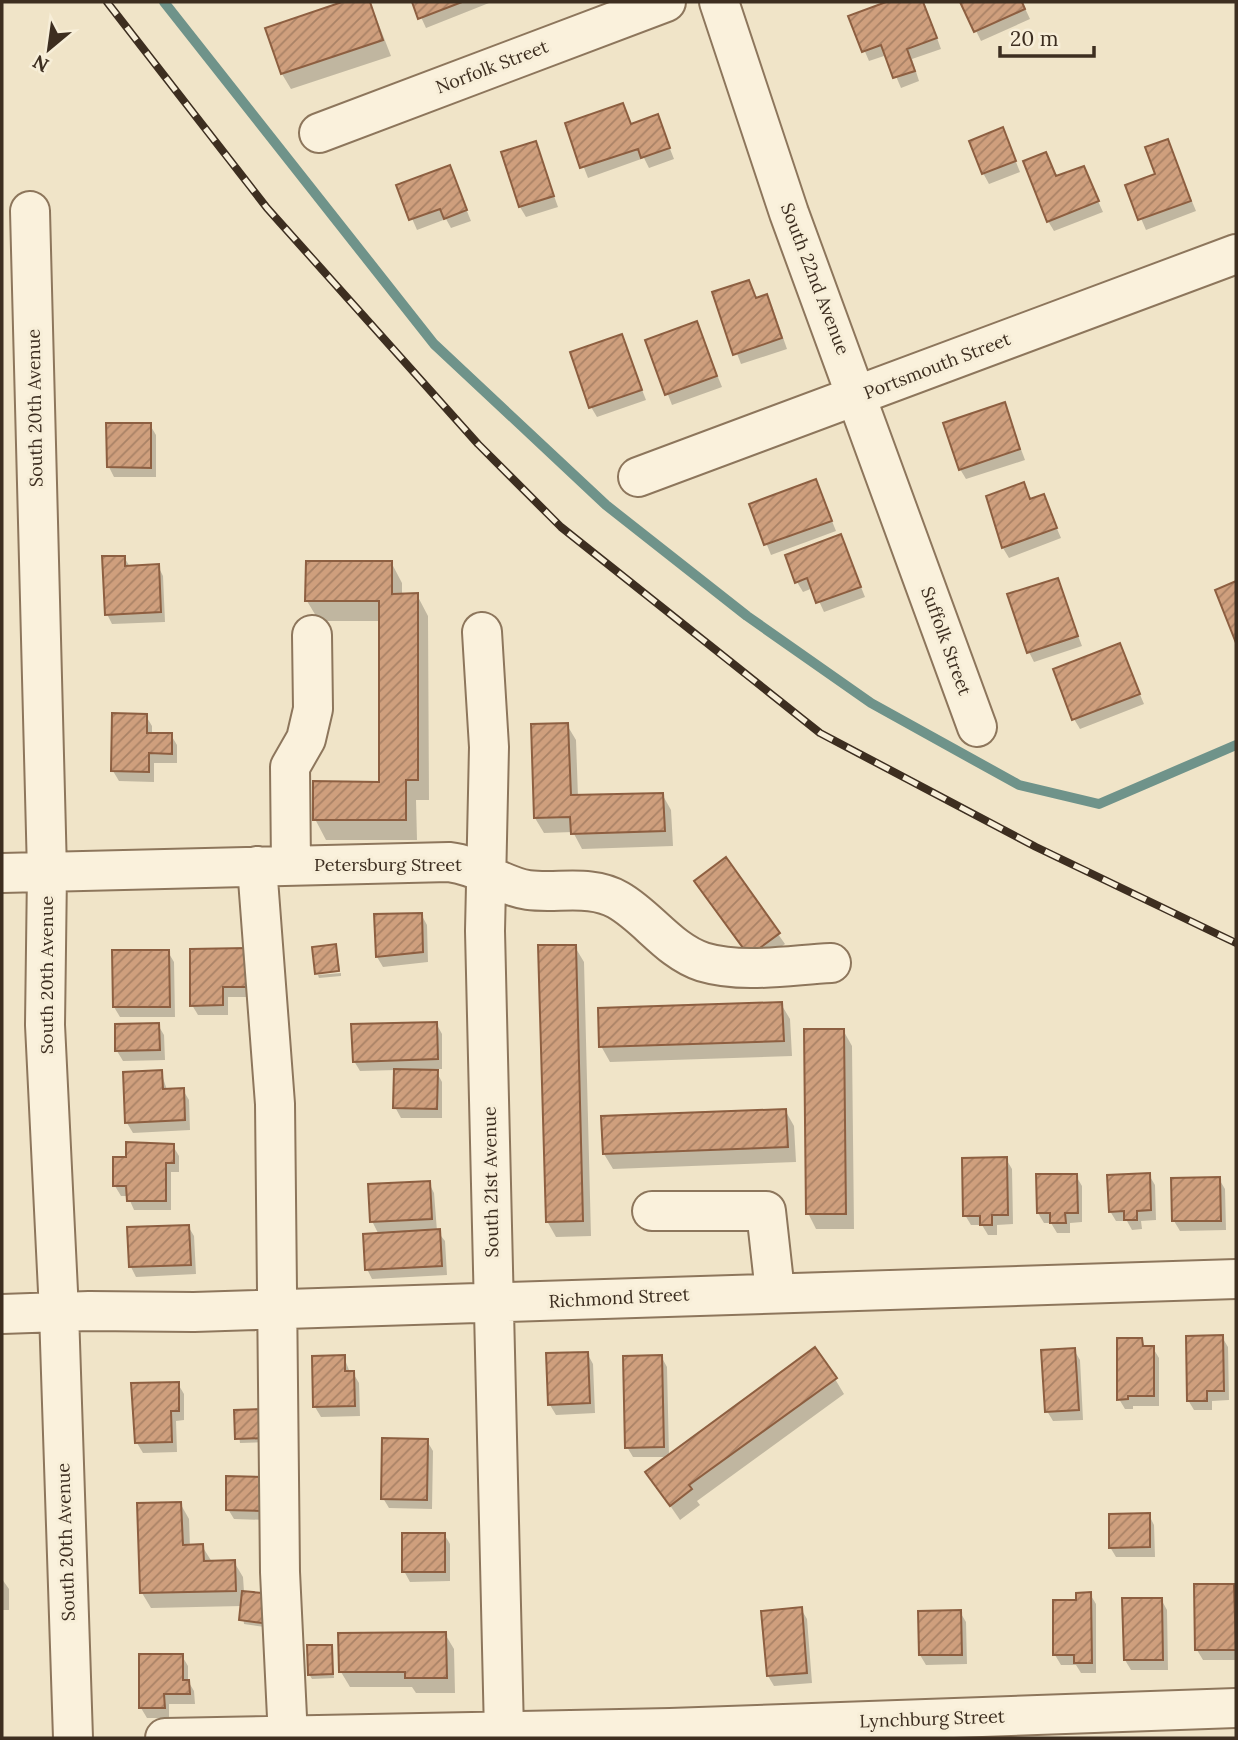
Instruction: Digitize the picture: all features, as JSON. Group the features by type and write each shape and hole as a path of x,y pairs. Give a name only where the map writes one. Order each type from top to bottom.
{"street":[{"name":"Norfolk Street","path":"319,133 666,2"},
{"name":"South 22nd Avenue","path":"719,2 789,213 916,555"},
{"name":"South 20th Avenue","path":"30,211 47,872 45,1025 59,1312 73,1738"},
{"name":"Portsmouth Street","path":"638,477 1236,254"},
{"name":"Suffolk Street","path":"916,555 977,727"},
{"name":"South 21st Avenue","path":"482,632 489,747 486,871 504,1732"},
{"path":"288,1736 275,1310 274,866 290,767 306,739 313,709 312,635"},
{"name":"Petersburg Street","path":"2,873 449,862 468,864 528,890 585,890 615,898 641,915 674,946 701,961 729,968 831,963"},
{"path":"652,1211 766,1211 775,1292"},
{"name":"Richmond Street","path":"2,1314 275,1310 1236,1279"},
{"name":"Lynchburg Street","path":"165,1738 504,1732 1236,1708"}],"building":[{"path":"342,2 370,2 383,40 281,74 265,28"},
{"path":"412,2 462,2 418,19"},
{"path":"886,2 923,2 937,38 907,49 915,71 893,78 881,45 862,52 848,16"},
{"path":"960,2 1022,2 1025,9 974,32"},
{"path":"623,103 631,124 658,114 670,148 641,158 638,149 580,168 565,123"},
{"path":"1003,127 1016,161 982,174 969,141"},
{"path":"1168,139 1191,201 1138,220 1125,185 1155,174 1145,147"},
{"path":"536,141 554,196 519,207 501,152"},
{"path":"1046,152 1056,176 1084,166 1099,201 1047,222 1023,161"},
{"path":"450,165 467,210 444,219 440,209 409,220 396,185"},
{"path":"749,280 756,298 767,294 782,338 733,355 712,292"},
{"path":"697,321 717,376 665,395 645,340"},
{"path":"622,334 642,390 589,408 570,352"},
{"path":"1005,402 1020,449 959,470 943,423"},
{"path":"106,423 151,423 151,468 107,467"},
{"path":"816,479 832,521 764,545 749,504"},
{"path":"1024,482 1030,499 1044,494 1057,528 1002,548 986,496"},
{"path":"841,534 861,587 816,603 807,578 795,583 785,555"},
{"path":"102,556 125,556 125,566 159,564 161,612 105,615"},
{"path":"306,561 392,561 392,594 418,593 418,780 406,780 406,820 313,820 313,781 379,782 379,601 305,601"},
{"path":"1058,578 1078,636 1027,653 1007,594"},
{"path":"1236,581 1236,643 1215,590"},
{"path":"1120,643 1140,694 1072,720 1053,669"},
{"path":"112,713 147,714 147,733 172,733 172,754 149,753 149,772 111,771"},
{"path":"568,723 571,795 663,793 665,831 571,834 570,817 534,818 531,724"},
{"path":"726,857 780,933 749,956 694,881"},
{"path":"422,913 423,952 376,957 374,914"},
{"path":"336,944 339,971 315,974 312,947"},
{"path":"538,945 576,945 583,1221 546,1222"},
{"path":"246,948 247,987 223,987 223,1005 190,1006 190,949"},
{"path":"112,950 169,950 170,1007 113,1007"},
{"path":"782,1002 784,1041 599,1047 598,1008"},
{"path":"437,1022 438,1059 353,1062 351,1024"},
{"path":"159,1023 160,1050 115,1051 115,1024"},
{"path":"804,1029 844,1029 846,1214 806,1214"},
{"path":"394,1069 438,1070 437,1109 393,1108"},
{"path":"162,1070 163,1089 184,1088 185,1120 125,1123 123,1072"},
{"path":"786,1109 788,1147 603,1154 601,1116"},
{"path":"126,1142 174,1144 174,1163 166,1163 166,1201 127,1201 126,1186 113,1186 113,1157 126,1157"},
{"path":"1007,1157 1008,1215 992,1215 992,1225 980,1225 980,1216 963,1216 962,1158"},
{"path":"1150,1173 1151,1210 1137,1211 1137,1220 1124,1220 1124,1211 1109,1212 1107,1175"},
{"path":"1036,1174 1077,1174 1078,1213 1065,1213 1066,1223 1050,1223 1050,1213 1037,1213"},
{"path":"1220,1177 1221,1221 1172,1221 1171,1178"},
{"path":"430,1181 432,1219 370,1222 368,1184"},
{"path":"189,1225 191,1265 129,1267 127,1227"},
{"path":"440,1229 442,1266 365,1270 363,1234"},
{"path":"1223,1335 1224,1391 1207,1391 1207,1401 1187,1401 1186,1336"},
{"path":"1117,1338 1142,1338 1143,1346 1154,1346 1154,1396 1128,1396 1128,1399 1117,1400"},
{"path":"815,1347 837,1378 689,1485 692,1489 670,1506 645,1472"},
{"path":"1075,1348 1079,1410 1045,1412 1041,1350"},
{"path":"588,1352 590,1403 548,1405 546,1353"},
{"path":"345,1355 345,1371 354,1371 355,1406 313,1407 312,1356"},
{"path":"662,1355 664,1447 625,1448 623,1356"},
{"path":"179,1382 179,1411 171,1411 172,1442 135,1443 131,1383"},
{"path":"266,1409 267,1438 235,1439 234,1410"},
{"path":"382,1438 428,1439 427,1500 381,1499"},
{"path":"226,1476 263,1477 262,1511 226,1510"},
{"path":"181,1502 183,1545 203,1544 204,1561 235,1560 236,1591 140,1593 137,1503"},
{"path":"1150,1513 1150,1547 1109,1548 1109,1514"},
{"path":"402,1533 445,1533 445,1572 402,1572"},
{"path":"1194,1584 1234,1584 1236,1650 1195,1650"},
{"path":"242,1591 273,1594 270,1624 239,1620"},
{"path":"1091,1592 1092,1663 1074,1663 1074,1655 1053,1655 1053,1600 1076,1600 1076,1593"},
{"path":"1122,1598 1162,1598 1163,1660 1124,1660"},
{"path":"802,1607 807,1673 767,1676 761,1611"},
{"path":"961,1610 962,1655 919,1655 918,1611"},
{"path":"446,1632 447,1678 405,1678 405,1672 339,1672 338,1633"},
{"path":"307,1645 332,1645 333,1674 308,1675"},
{"path":"139,1654 183,1654 183,1680 189,1680 190,1694 164,1694 165,1708 139,1708"}],"waterway":[{"path":"164,2 434,344 606,505 747,616 871,703 1019,785 1099,804 1236,745"}],"railway":[{"path":"107,2 267,208 478,444 561,527 820,733 1036,847 1236,943"}]}
